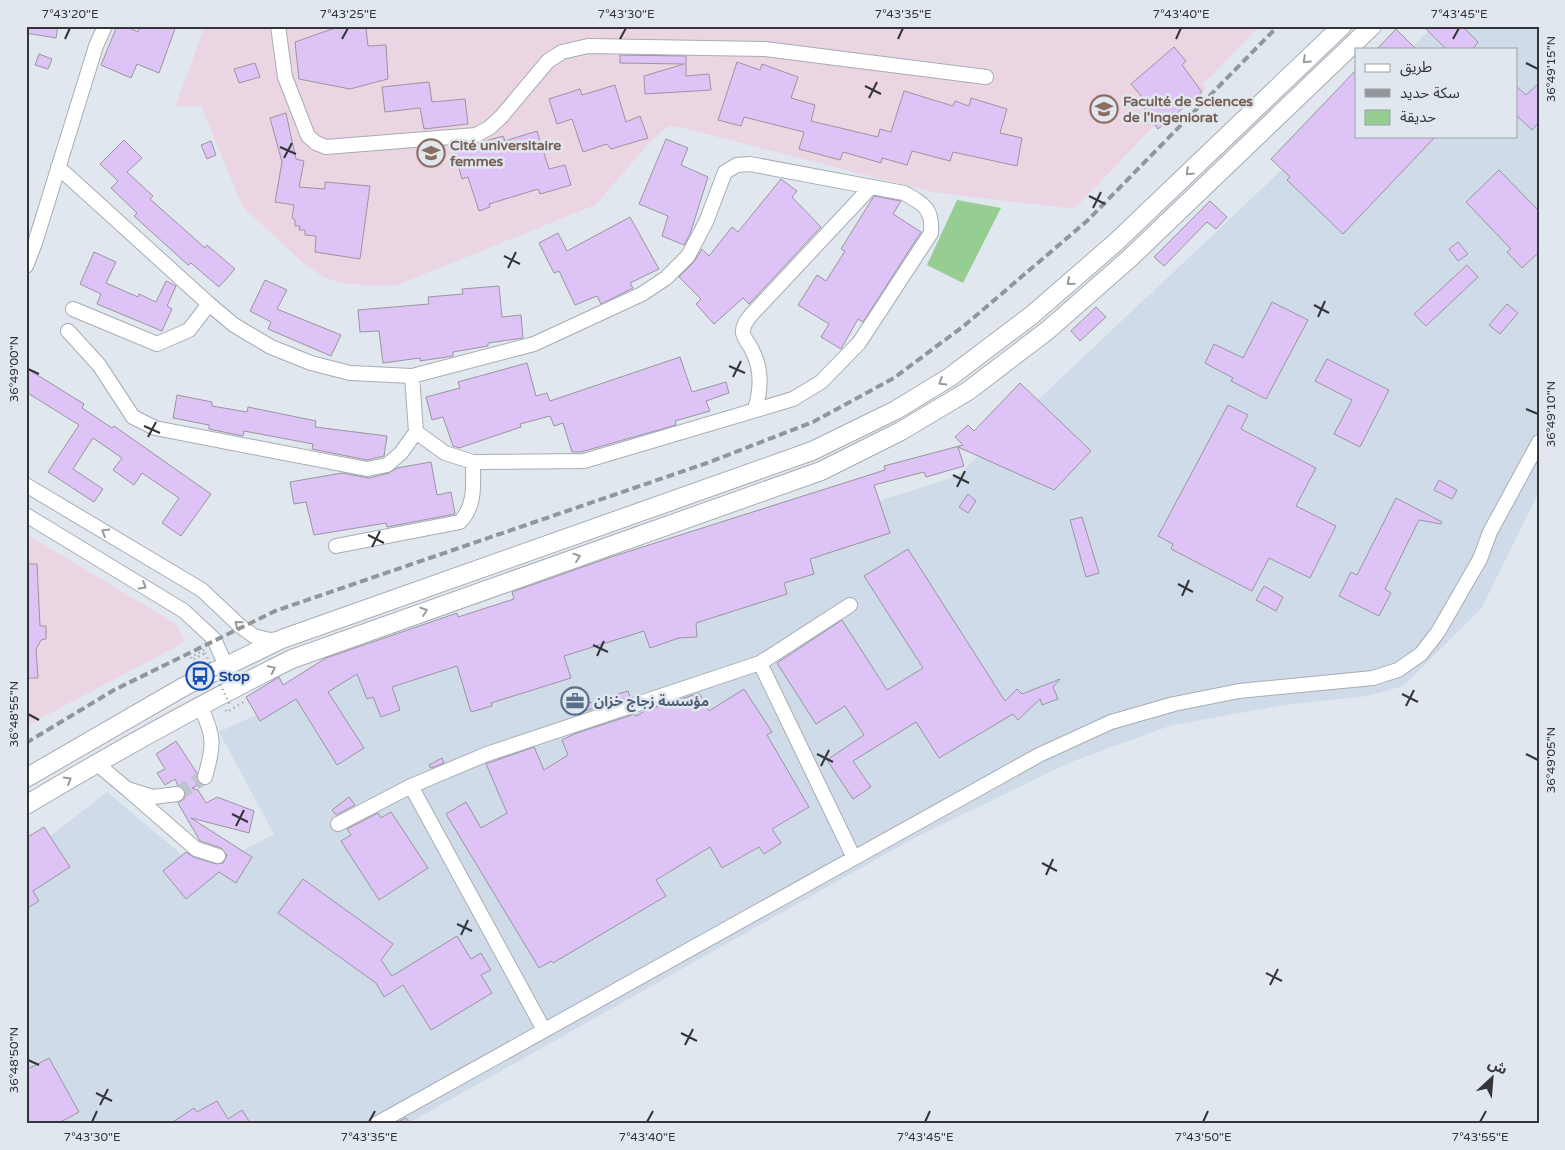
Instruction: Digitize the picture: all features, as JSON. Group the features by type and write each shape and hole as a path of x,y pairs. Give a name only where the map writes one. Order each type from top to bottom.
{"main road":[{"path":"26,778 185,686 282,639 812,451 896,410 950,377 1032,315 1116,242 1342,26"},
{"path":"26,805 96,763 200,706 292,659 821,471 901,431 968,391 1048,330 1130,258 1372,26"}],"street":[{"path":"26,266 35,243 96,46 105,26"},
{"path":"278,26 285,77 308,136 316,143 326,147 476,134 489,128 501,118 548,61 562,52 588,46 765,49 986,77"},
{"path":"58,167 209,304 234,325 271,347 311,363 350,372 412,376 534,344 650,288 666,278 688,256 706,222 725,172 738,165 750,164 904,193 924,205 932,219 931,234 859,343 843,362 821,382 793,399 584,461 473,462 445,453 416,432"},
{"path":"755,409 760,383 758,369 753,352 743,334 743,326 751,315 871,187"},
{"path":"73,309 157,344 189,330 209,304"},
{"path":"68,331 99,365 133,417 155,428 367,469 387,465 401,453 416,432 412,376"},
{"path":"376,1124 1039,755 1112,722 1174,704 1239,692 1342,683 1373,678 1398,670 1421,654 1438,632 1480,559 1490,532 1539,442"},
{"path":"336,546 460,522 468,513 473,495 473,462"},
{"path":"26,485 202,590 240,626 254,636 269,640 282,639"},
{"path":"26,515 184,611 214,639 226,666"},
{"path":"338,824 412,786 487,754 760,663 850,605"},
{"path":"760,663 854,858"},
{"path":"200,706 211,727 212,752 205,778"},
{"path":"96,763 196,849 218,856"},
{"path":"412,786 544,1030"},
{"path":"127,789 153,797 177,794"}],"path":[{"path":"207,649 191,657 192,660 205,653 231,707"}],"shaded area":[{"name":"Cité universitaire femmes","path":"205,26 1260,26 1203,84 1206,89 1158,129 1154,126 1074,209 932,192 683,128 668,126 652,140 595,205 397,285 371,286 341,283 325,278 304,264 243,207 201,106 175,107"},
{"path":"1434,26 1539,26 1539,492 1481,609 1403,686 1368,696 1284,705 1172,725 1071,762 914,838 407,1124 26,1124 26,855 107,792 203,872 274,834 219,732 364,665 957,476 1355,101 1355,138 1518,138 1518,48 1411,48"},
{"path":"26,534 176,624 185,642 26,726"}],"green space":[{"path":"957,200 1001,208 963,283 927,265"}],"building":[{"path":"26,26 58,26 56,38 26,33"},
{"path":"117,26 125,26 138,32 140,26 176,26 159,73 137,64 131,78 101,65"},
{"path":"1423,26 1462,26 1478,42 1474,48 1445,48"},
{"path":"338,27 366,28 368,46 386,45 388,79 350,89 299,79 295,42"},
{"path":"1396,29 1415,48 1378,48"},
{"path":"1174,47 1186,61 1182,65 1202,92 1158,129 1144,109 1149,105 1131,84"},
{"path":"39,54 52,59 48,69 35,65"},
{"path":"620,55 686,56 686,76 709,74 711,90 645,94 644,76 684,64 620,63"},
{"path":"737,62 760,70 762,64 798,77 791,98 815,105 811,121 878,137 880,129 891,132 904,91 953,106 955,101 969,106 971,98 1007,109 1000,133 1022,138 1017,166 953,152 950,161 912,151 907,165 882,158 881,163 843,152 840,160 799,149 804,132 744,117 741,126 718,120"},
{"path":"255,63 260,77 239,83 234,69"},
{"path":"1355,71 1355,138 1434,138 1343,234 1287,180 1290,177 1271,159"},
{"path":"429,82 432,102 465,99 468,124 424,129 420,108 385,112 382,87"},
{"path":"1539,83 1539,122 1532,130 1518,117 1518,88 1526,95"},
{"path":"615,85 626,122 640,116 648,138 611,149 607,144 583,152 572,119 557,124 549,99 580,89 582,95"},
{"path":"286,113 296,159 304,161 299,187 325,189 325,182 370,186 360,259 315,252 316,236 305,235 305,230 299,230 300,226 295,226 295,220 292,218 294,205 275,202 282,162 270,118"},
{"path":"537,131 549,169 565,165 571,185 540,194 538,189 489,204 490,207 479,211 468,177 462,179 454,150 503,136 505,141"},
{"path":"666,139 688,148 681,165 708,177 690,234 684,245 662,236 668,216 639,204"},
{"path":"124,140 142,158 127,172 153,196 150,199 205,248 207,245 235,269 219,287 191,263 188,265 134,216 137,213 111,188 118,181 100,164"},
{"path":"211,141 216,155 207,159 201,145"},
{"path":"1499,170 1539,211 1539,252 1522,268 1507,252 1511,249 1466,202"},
{"path":"781,179 797,191 792,197 821,227 749,304 743,298 714,324 696,304 701,299 679,277 694,262 702,249 709,256 732,227 738,232"},
{"path":"874,196 901,201 893,214 921,232 863,322 858,319 841,349 821,337 829,324 798,305 817,275 826,281 845,251 841,249"},
{"path":"1210,201 1227,217 1216,229 1207,222 1164,266 1154,257"},
{"path":"630,217 659,269 630,283 633,288 601,304 597,296 575,305 559,271 554,273 539,243 558,233 567,251"},
{"path":"1458,242 1468,254 1458,261 1449,249"},
{"path":"94,252 116,262 106,283 138,297 139,294 156,302 166,281 176,286 167,306 172,309 162,331 97,304 101,294 80,284"},
{"path":"1467,265 1478,277 1426,326 1414,314"},
{"path":"265,280 287,290 277,309 341,335 331,356 268,329 271,322 250,311"},
{"path":"499,286 502,317 521,315 523,338 488,343 488,346 453,352 453,356 420,361 420,358 383,363 379,331 360,332 358,310 429,304 428,297 463,294 462,289"},
{"path":"1272,302 1308,320 1266,399 1231,381 1233,378 1205,363 1214,344 1243,358"},
{"path":"1507,304 1518,313 1500,334 1489,325"},
{"path":"1096,307 1106,317 1080,341 1071,331"},
{"path":"680,357 692,392 726,382 729,393 706,401 710,411 675,421 676,425 581,452 572,452 563,423 554,426 550,416 520,424 521,427 459,448 453,446 443,417 432,420 426,397 460,388 458,382 527,363 536,396 547,393 550,401"},
{"path":"1327,359 1389,390 1360,447 1334,434 1352,400 1315,381"},
{"path":"26,368 84,404 82,408 112,428 114,426 211,494 181,536 162,523 179,498 142,473 134,485 113,470 122,458 93,438 73,469 103,489 94,502 48,472 79,425 26,392"},
{"path":"1020,383 1091,451 1054,490 958,447 964,466 926,477 924,472 874,485 890,533 810,559 814,574 784,583 787,594 696,623 697,637 679,638 650,648 644,631 564,656 571,678 491,703 492,706 471,712 457,666 392,687 400,710 381,717 373,697 367,699 357,674 328,692 364,748 337,765 296,699 260,721 246,697 279,677 283,685 326,658 457,613 458,617 514,599 512,592 611,557 885,470 884,466 963,445 955,437 968,425 974,431"},
{"path":"177,395 212,402 212,406 247,412 248,407 316,421 315,427 387,436 384,456 367,460 312,449 313,444 244,431 243,436 209,429 209,425 173,418"},
{"path":"1228,405 1248,415 1241,429 1316,468 1296,506 1336,526 1310,578 1269,558 1252,591 1171,549 1173,544 1158,536"},
{"path":"431,462 437,495 451,492 455,514 387,527 386,523 314,535 306,502 294,504 290,482 342,473 369,478 389,473 397,468"},
{"path":"1439,480 1457,490 1452,499 1434,490"},
{"path":"968,494 976,501 968,513 959,507"},
{"path":"1396,498 1442,522 1441,524 1419,520 1385,589 1391,593 1379,616 1339,596 1351,572 1357,575"},
{"path":"1082,517 1099,573 1086,577 1070,520"},
{"path":"908,549 1005,701 1017,689 1022,694 1060,679 1053,687 1058,699 1042,705 1040,699 1018,720 1013,714 939,758 916,722 853,761 871,787 853,799 827,760 864,735 845,706 816,724 777,663 842,620 887,690 923,668 864,576"},
{"path":"26,564 37,564 40,626 46,626 46,639 41,640 36,649 38,678 26,678"},
{"path":"1264,586 1283,597 1276,611 1256,600"},
{"path":"744,689 772,732 767,735 809,807 772,829 781,843 764,854 759,847 722,868 710,847 656,880 666,896 553,963 551,961 539,968 446,814 466,802 481,828 507,813 486,764 534,747 544,770 568,755 562,740 574,734 635,714 636,716 645,711 699,693 709,711"},
{"path":"628,691 630,697 575,714 589,703"},
{"path":"176,741 197,773 196,779 200,784 192,788 198,790 206,803 217,797 254,811 249,833 191,818 252,857 236,883 219,872 186,899 163,871 186,852 193,857 216,864 223,863 227,855 221,848 200,841 178,803 185,798 184,789 178,786 175,779 165,785 157,773 165,769 156,754"},
{"path":"442,758 444,763 431,768 429,765"},
{"path":"349,797 355,805 336,815 332,810"},
{"path":"391,812 428,868 379,900 341,841 351,835 347,829 378,813 381,818"},
{"path":"44,827 70,867 33,891 39,901 26,909 26,838"},
{"path":"303,879 393,944 381,960 392,976 457,936 471,959 481,953 491,970 481,975 492,993 431,1030 403,985 384,997 376,983 278,913"},
{"path":"49,1058 79,1112 57,1124 26,1124 26,1070"},
{"path":"217,1101 228,1119 242,1110 251,1124 170,1124 194,1108 197,1112"},
{"path":"406,1118 411,1124 394,1124"}],"waterway":[{"path":"1539,768 1539,832"},
{"path":"1539,929 1539,979"}],"tunnel":[{"path":"177,794 205,777"}],"railway":[{"path":"26,743 114,690 275,611 707,463 813,422 894,378 965,325 1087,221 1278,26"}],"place":[{"name":"Faculté de Sciences de l'Ingeniorat","path":"1104,109"},
{"name":"Cité universitaire femmes","path":"431,153"},
{"name":"Stop","path":"200,676"},
{"name":"مؤسسة زجاج خزان","path":"575,701"}]}
